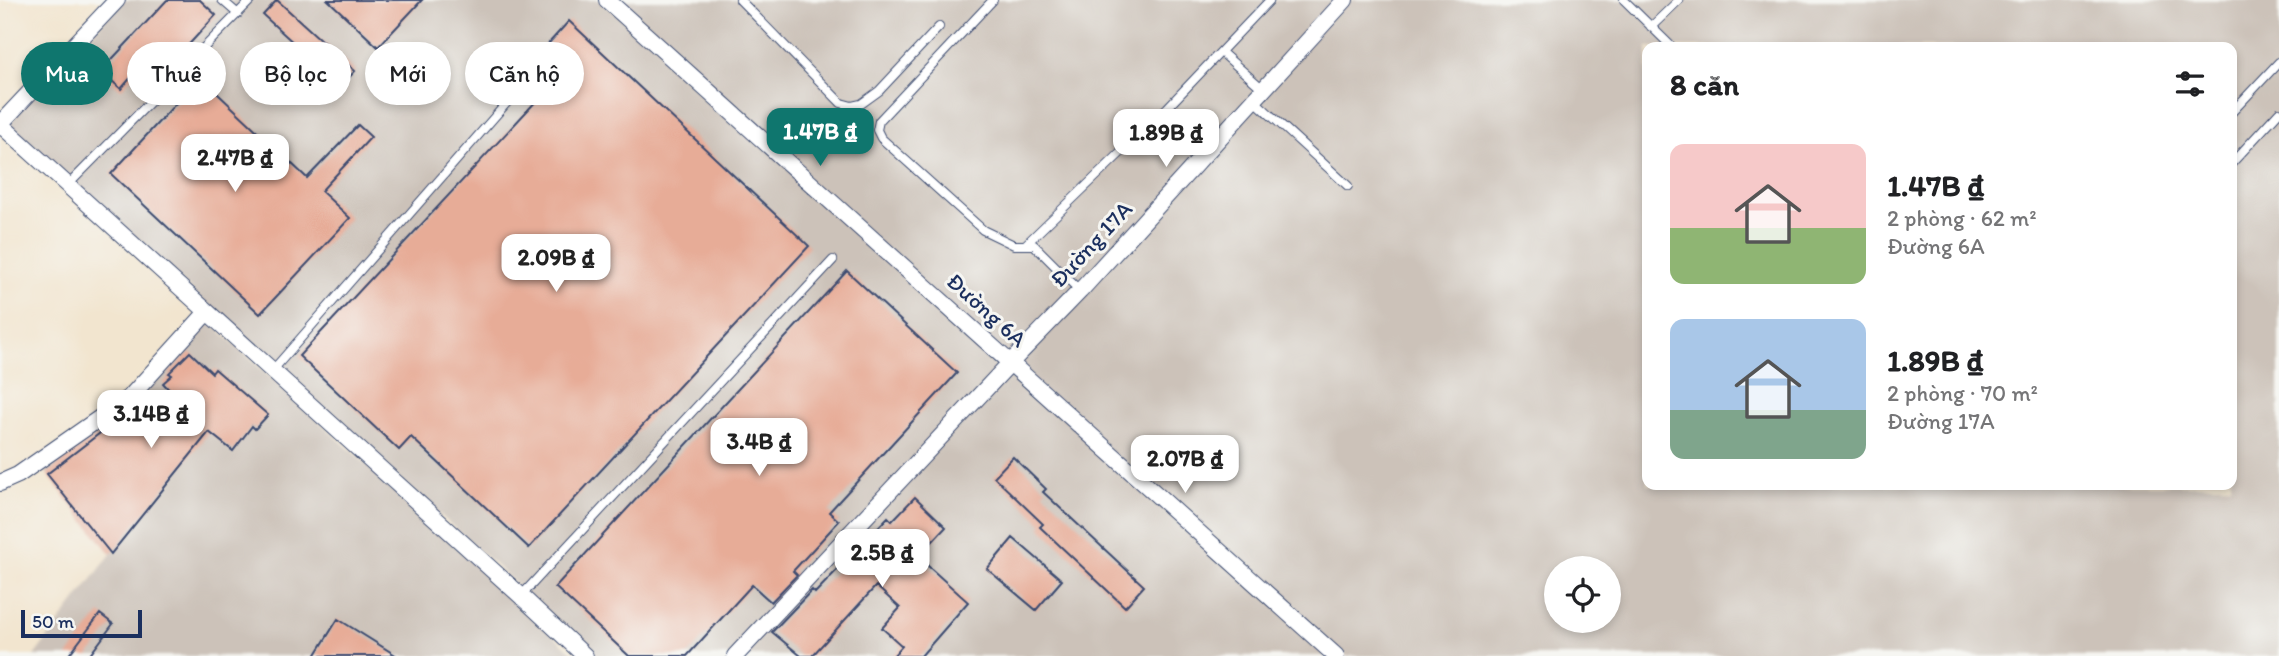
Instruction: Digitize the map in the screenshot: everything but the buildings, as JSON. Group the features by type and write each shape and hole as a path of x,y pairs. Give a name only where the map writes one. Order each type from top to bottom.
{"street":[{"path":"117,0 0,124 585,656"},
{"name":"Đường 6A","path":"607,0 1336,656"},
{"name":"Đường 17A","path":"735,656 1010,362 1080,291 1345,0"},
{"path":"0,483 18,475 130,397 207,312"}],"lane":[{"path":"222,0 238,14"},
{"path":"69,184 251,0"},
{"path":"740,0 841,103 852,106 861,104 879,91 939,27"},
{"path":"993,0 879,121 877,130 881,138 983,230 1014,244 1034,245 1080,291"},
{"path":"1026,244 1167,108 1270,0"},
{"path":"1624,0 1667,42"},
{"path":"1651,27 1679,0"},
{"path":"1221,52 1348,186"},
{"path":"2237,107 2279,62"},
{"path":"272,371 505,105"},
{"path":"2237,158 2279,112"},
{"path":"522,596 833,260"}],"shaded area":[{"path":"124,0 2279,0 2279,656 593,656 8,124 26,105 113,105 113,42 85,42"},
{"path":"208,320 576,656 34,656 111,554 41,466"}]}
